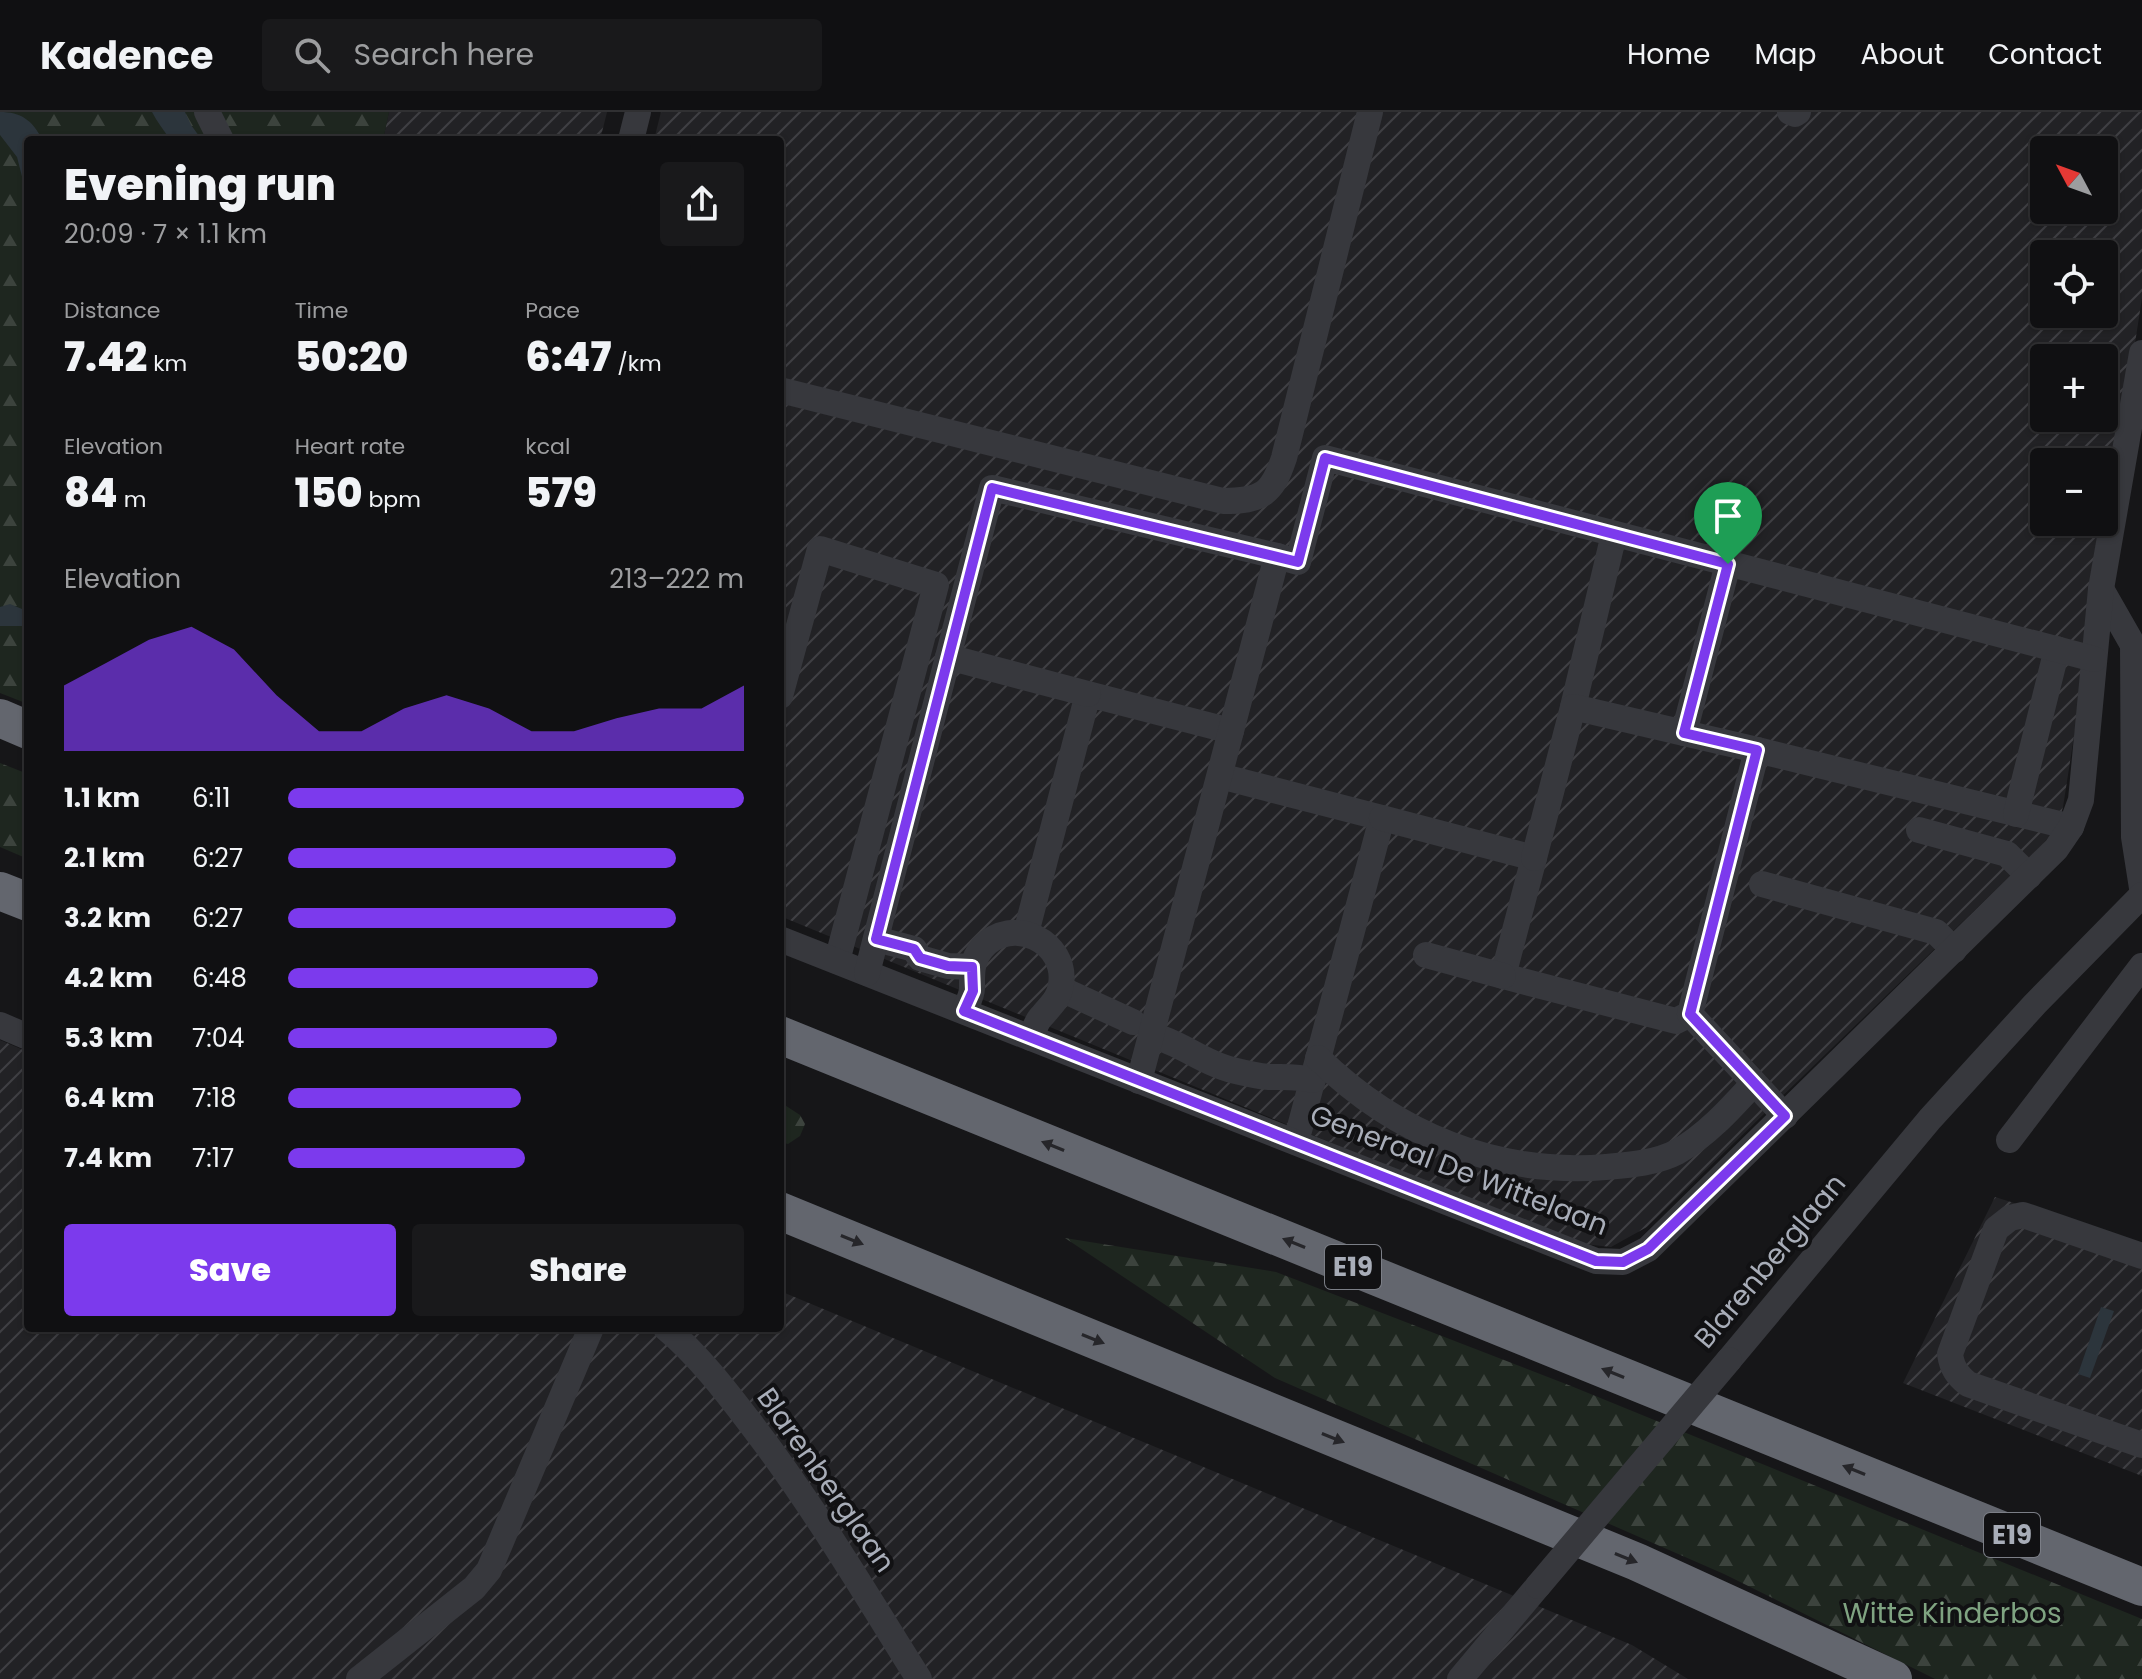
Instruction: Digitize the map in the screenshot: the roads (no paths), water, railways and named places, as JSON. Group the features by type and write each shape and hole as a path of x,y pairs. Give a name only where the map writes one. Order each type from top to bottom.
{"highway":[{"path":"0,718 24,728"},
{"path":"0,891 24,900"},
{"name":"E19","path":"784,1037 2142,1587"},
{"path":"784,1213 1637,1562 1893,1679"}],"street":[{"path":"207,112 219,136"},
{"path":"632,136 638,112"},
{"path":"784,391 1223,501 1243,501 1263,495 1276,482 1284,458 1370,112"},
{"path":"1790,112 1798,112"},
{"name":"Generaal De Wittelaan","path":"784,941 1596,1261 1623,1262 1648,1249 1785,1116 2056,849 2071,827 2081,800 2101,589 2142,353"},
{"path":"867,973 992,488 1298,562 1325,458 2094,659"},
{"path":"1503,976 1614,534"},
{"path":"784,681 820,549 936,585 837,961"},
{"path":"1139,1081 1142,1028 1220,776 1277,556"},
{"path":"1684,733 1728,564"},
{"path":"2101,589 2133,645 2134,837 2142,888"},
{"path":"2016,814 2057,649"},
{"path":"948,657 1231,731"},
{"path":"1026,933 1088,694"},
{"path":"1573,707 2071,827"},
{"path":"1426,955 1676,1021 1690,1014 1757,750"},
{"path":"1220,776 1534,858"},
{"path":"1296,1142 1382,818"},
{"path":"1919,830 2007,854 2029,876"},
{"path":"1762,884 1936,932 1954,950"},
{"name":"Blarenberglaan","path":"1460,1679 1930,1119 2035,1004 2142,895"},
{"path":"964,1011 973,991 972,967 983,947 1003,935 1026,933 1037,938 1055,954 1062,977 1061,989 1049,1010 1039,1017 1031,1038"},
{"path":"876,939 914,949 920,958 948,966 972,967"},
{"path":"2009,1140 2142,966"},
{"path":"1061,989 1229,1070 1266,1077 1300,1076 1316,1069 1341,1080 1390,1116 1445,1144 1504,1161 1561,1168 1646,1162 1674,1153 1698,1139 1754,1083"},
{"path":"1690,1014 1785,1116"},
{"path":"0,1025 24,1035"},
{"path":"2142,1256 2023,1215 2010,1218 1996,1229 1950,1354 1958,1376 1968,1384 2142,1445"},
{"path":"359,1679 474,1588 489,1570 589,1332"},
{"name":"Blarenberglaan","path":"670,1332 712,1373 767,1445 820,1520 919,1679"}],"park label":[{"name":"Witte Kinderbos","path":"1952,1613"}]}
